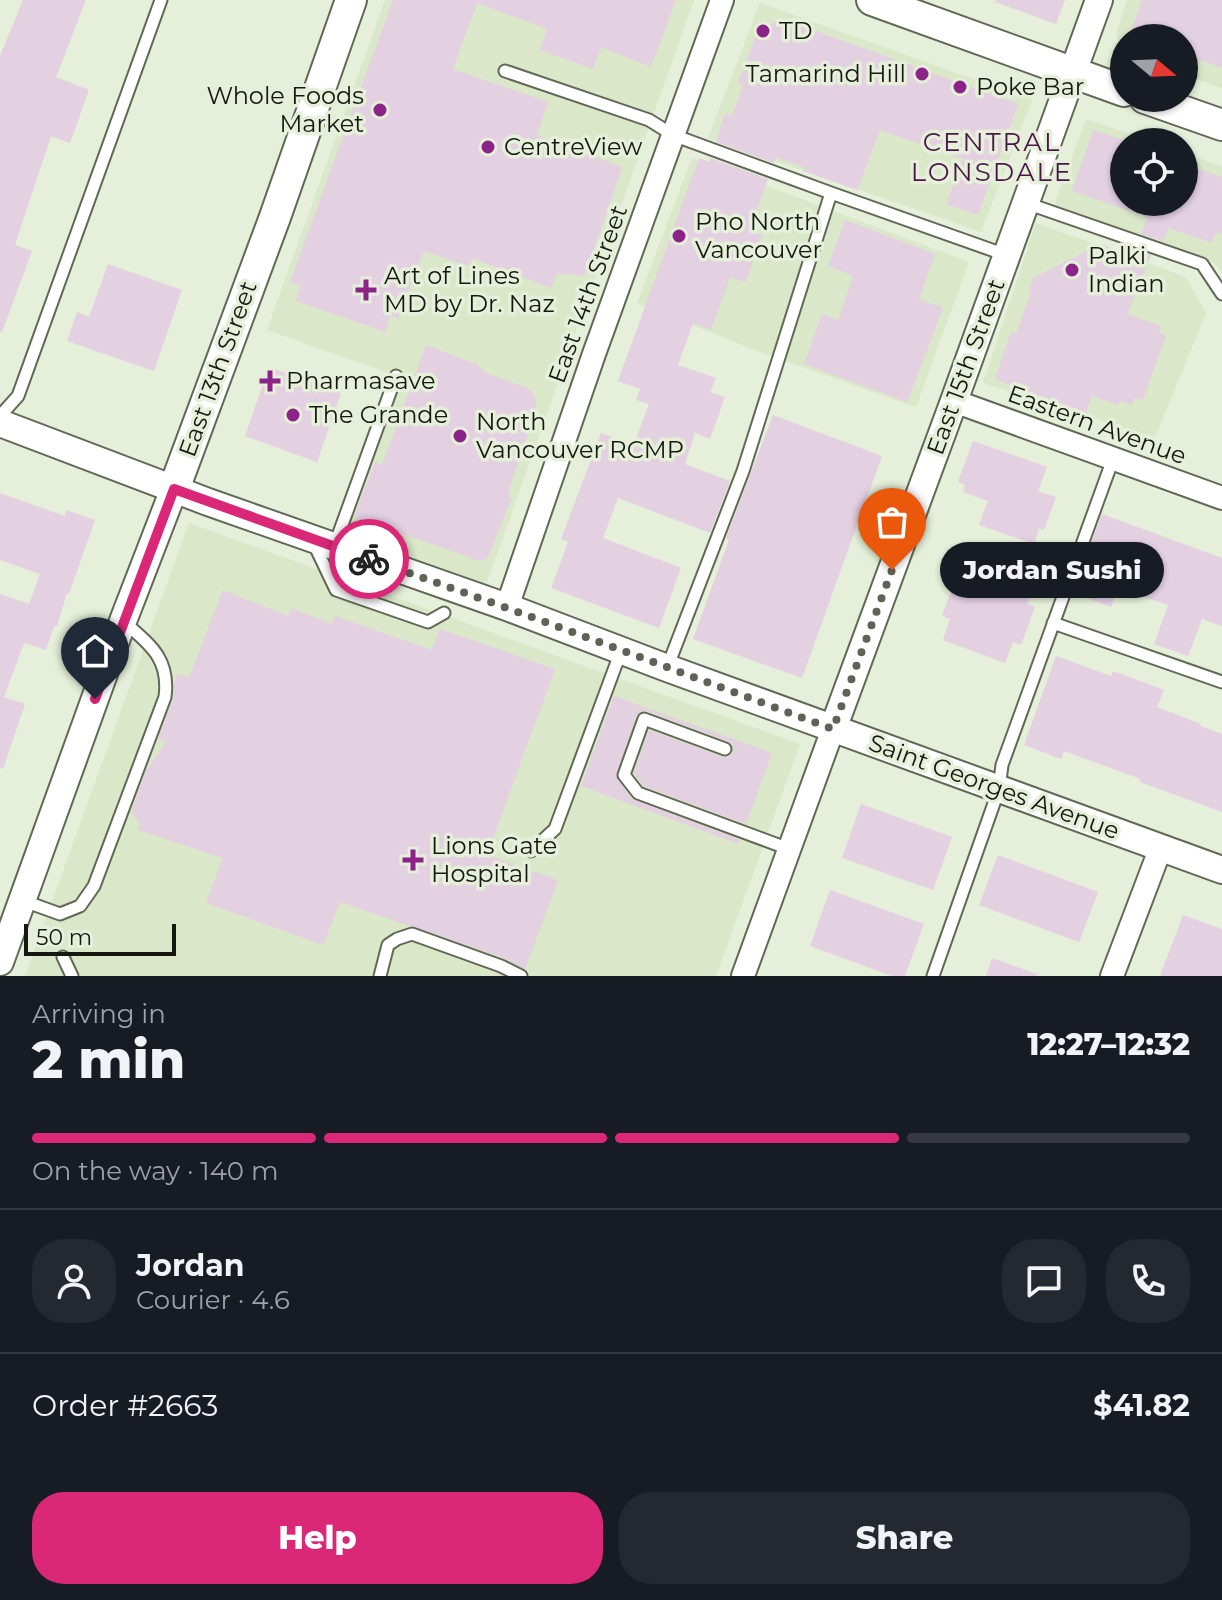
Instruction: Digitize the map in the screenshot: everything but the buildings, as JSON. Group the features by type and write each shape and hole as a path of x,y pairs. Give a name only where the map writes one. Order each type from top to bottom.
{"main road":[{"name":"East 13th Street","path":"174,489 351,0"},
{"path":"872,0 1110,86"},
{"path":"1185,112 1222,125"}],"street":[{"name":"East 14th Street","path":"507,607 594,354 722,0"},
{"name":"East 15th Street","path":"743,976 1099,0"},
{"name":"Eastern Avenue","path":"954,401 1222,498"},
{"name":"Saint Georges Avenue","path":"0,423 1222,870"},
{"name":"East 13th Street","path":"0,962 174,489"},
{"path":"1112,976 1161,847"}],"lane":[{"path":"0,416 18,396 161,0"},
{"path":"505,71 649,120 673,135 1006,255"},
{"path":"667,668 743,471 831,193"},
{"path":"1025,203 1202,264 1222,294"},
{"path":"396,376 323,543 336,590 428,622 444,613"},
{"path":"933,976 999,789 1002,765 1113,459"},
{"path":"22,901 60,914 80,906 94,886 165,697 166,673 162,661 148,643 123,621"},
{"path":"1053,623 1222,682"},
{"path":"531,851 555,829 621,651"},
{"path":"725,749 644,719 624,775 638,793 789,849"},
{"path":"380,976 388,945 412,934 521,976"},
{"path":"63,957 72,976"}],"shaded area":[{"path":"385,0 694,0 485,588 343,537 400,377 267,330"},
{"path":"1127,0 1222,0 1222,89 1198,80 1198,24 1119,24"},
{"path":"760,3 1032,100 981,232 708,138"},
{"path":"1086,119 1112,128 1110,216 1198,216 1198,158 1222,166 1222,272 1214,263 1054,206"},
{"path":"692,158 969,262 916,407 760,352 637,303"},
{"path":"1036,223 1186,277 1206,313 1155,438 983,383"},
{"name":"Lions Gate Hospital","path":"189,523 800,744 716,976 25,976"}],"way so far":[{"path":"369,559 507,607 833,729 892,570"}],"place":[{"name":"TD","path":"763,31"},
{"name":"Tamarind Hill","path":"922,74"},
{"name":"Poke Bar","path":"960,87"},
{"name":"Whole Foods Market","path":"380,110"},
{"name":"CentreView","path":"488,147"},
{"name":"Pho North Vancouver","path":"679,236"},
{"name":"Palki Indian","path":"1072,270"},
{"name":"Art of Lines MD by Dr. Naz","path":"366,290"},
{"name":"Pharmasave","path":"270,381"},
{"name":"The Grande","path":"293,415"},
{"name":"North Vancouver RCMP","path":"460,436"},
{"name":"Jordan Sushi","path":"892,570"},
{"name":"Lions Gate Hospital","path":"413,860"}],"district":[{"name":"CENTRAL LONSDALE","path":"992,157"}],"route":[{"path":"95,699 174,489 369,559"}]}
